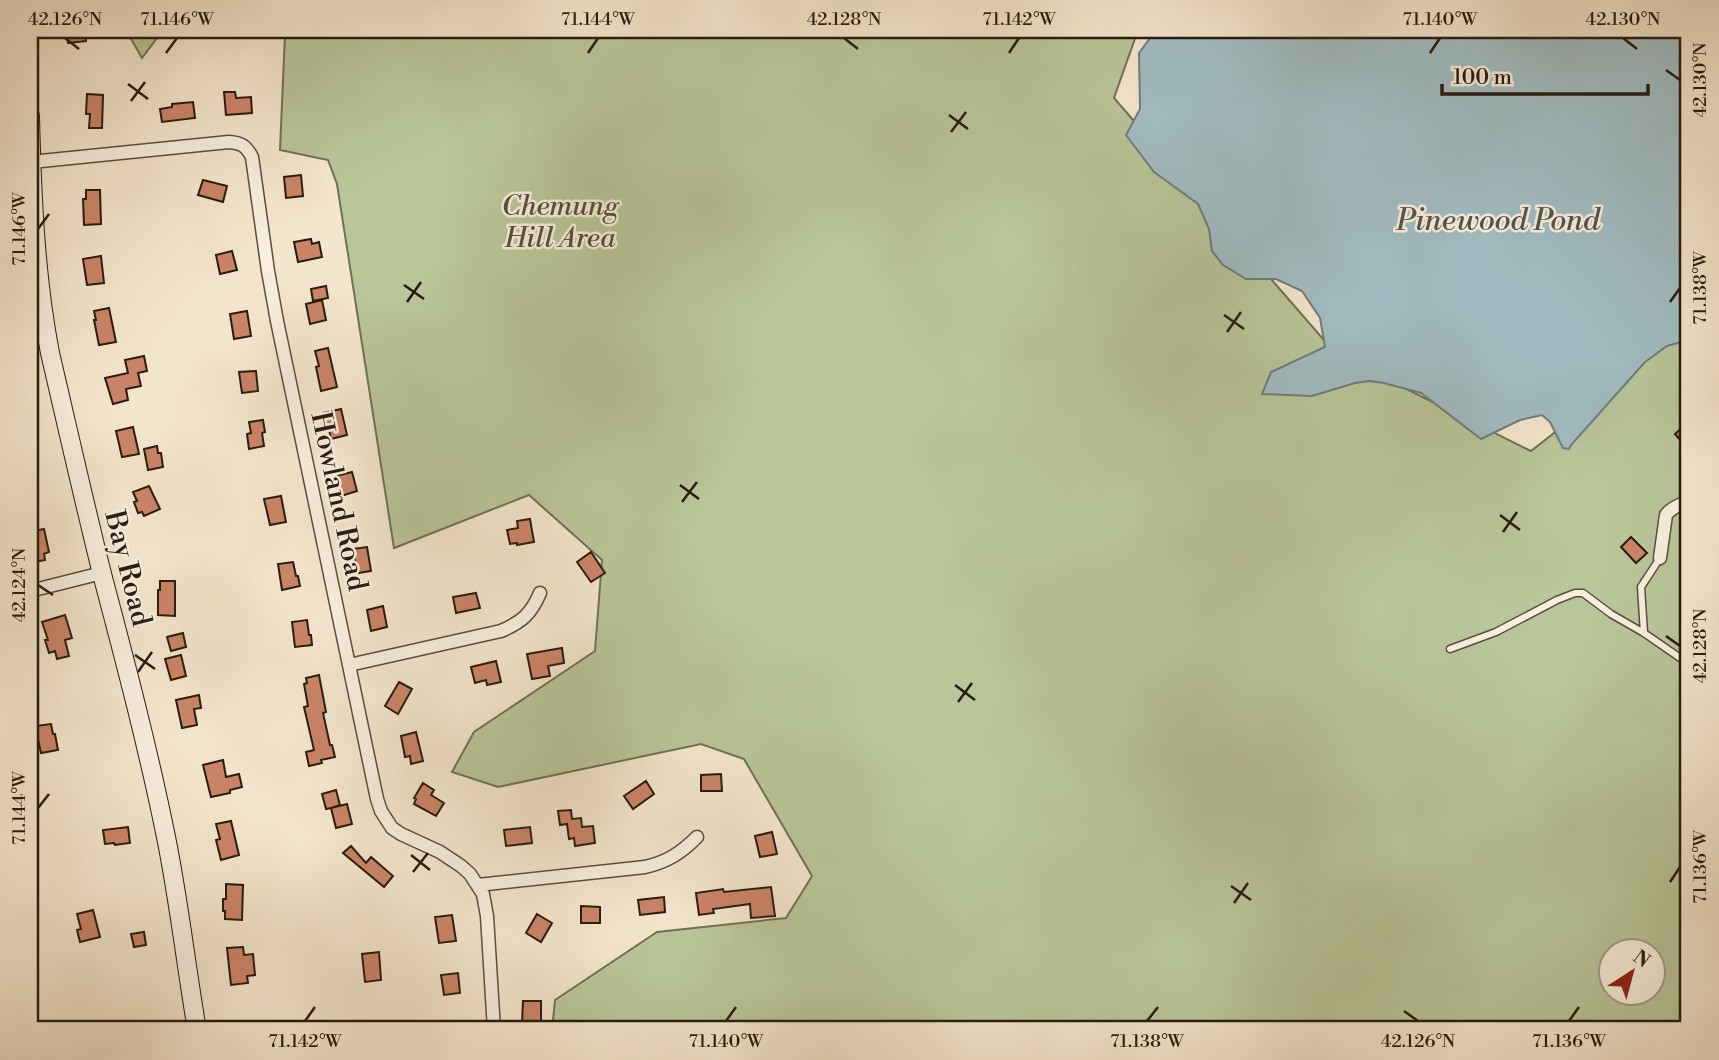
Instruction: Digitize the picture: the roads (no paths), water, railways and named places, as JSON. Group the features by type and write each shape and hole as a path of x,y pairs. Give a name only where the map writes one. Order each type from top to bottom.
{"main road":[{"name":"Bay Road","path":"30,116 35,303 50,352 102,573 129,671 181,914 197,1030"}],"street":[{"name":"Howland Road","path":"31,162 229,142 240,143 247,148 254,166 277,321 377,799 392,828 451,858 470,874 483,894 487,915 494,1030"},
{"path":"1660,558 1666,515 1670,509 1689,500"},
{"path":"30,592 102,573"},
{"path":"349,665 500,631 526,617 540,593"},
{"path":"478,885 645,867 678,855 697,837"}],"lane":[{"path":"1644,633 1642,587 1660,558"},
{"path":"1450,649 1496,632 1557,600 1579,593 1587,595 1611,614 1689,664"}],"water":[{"name":"Pinewood Pond","path":"1156,30 1689,30 1689,340 1667,346 1645,362 1569,449 1563,448 1550,422 1542,415 1520,420 1481,439 1421,393 1384,383 1355,383 1312,396 1262,394 1271,372 1325,347 1320,318 1302,291 1276,279 1246,279 1223,265 1212,251 1209,229 1198,204 1154,172 1126,135 1140,109 1139,53"}],"park label":[{"name":"Chemung Hill Area","path":"560,221"}]}
